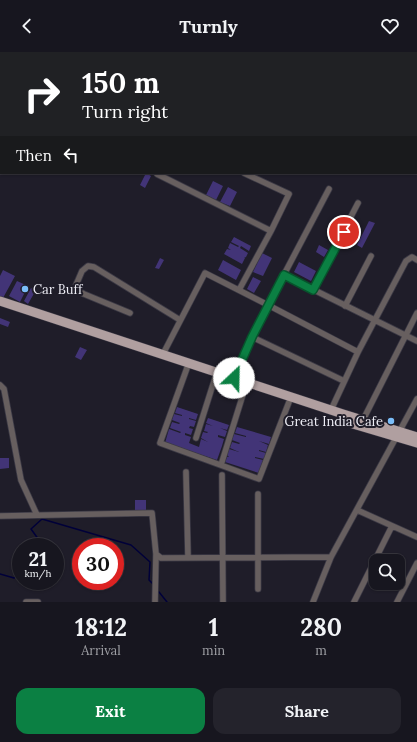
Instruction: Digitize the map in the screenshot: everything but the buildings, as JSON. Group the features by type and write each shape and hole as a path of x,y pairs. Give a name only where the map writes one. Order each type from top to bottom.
{"main road":[{"path":"0,301 363,420 417,443"},
{"path":"0,307 289,402 397,434 417,437"}],"street":[{"path":"157,174 271,231"},
{"path":"239,290 289,194 246,174"},
{"path":"234,378 252,337 329,189"},
{"path":"313,290 358,203"},
{"path":"345,306 371,256"},
{"path":"331,410 358,352 406,261 412,258 417,260"},
{"path":"130,313 78,291 76,285 82,271 88,266 94,267 180,320"},
{"path":"163,354 205,273 358,352"},
{"path":"284,275 417,341"},
{"path":"363,420 417,313"},
{"path":"252,337 344,381"},
{"path":"187,368 160,443 259,479 289,402"},
{"path":"196,438 215,378"},
{"path":"0,385 4,389 21,480 37,515"},
{"path":"221,465 245,388"},
{"path":"313,602 331,557 417,399"},
{"path":"186,472 188,557"},
{"path":"222,475 222,557 224,602"},
{"path":"258,494 258,589"},
{"path":"357,510 417,537"},
{"path":"0,516 152,513 156,554 155,602"},
{"path":"354,602 392,526"},
{"path":"156,554 161,558 331,557"},
{"path":"396,602 417,563"},
{"path":"26,602 38,602"}],"waterway":[{"path":"38,538 31,529 42,519 131,545 150,562 149,580 153,584"},
{"path":"0,574 12,577"},
{"path":"159,592 167,602"}],"place":[{"name":"Car Buff","path":"25,289"},
{"name":"Great India Cafe","path":"391,421"}],"route":[{"path":"234,378 252,337 284,275 313,290 344,232"}]}
